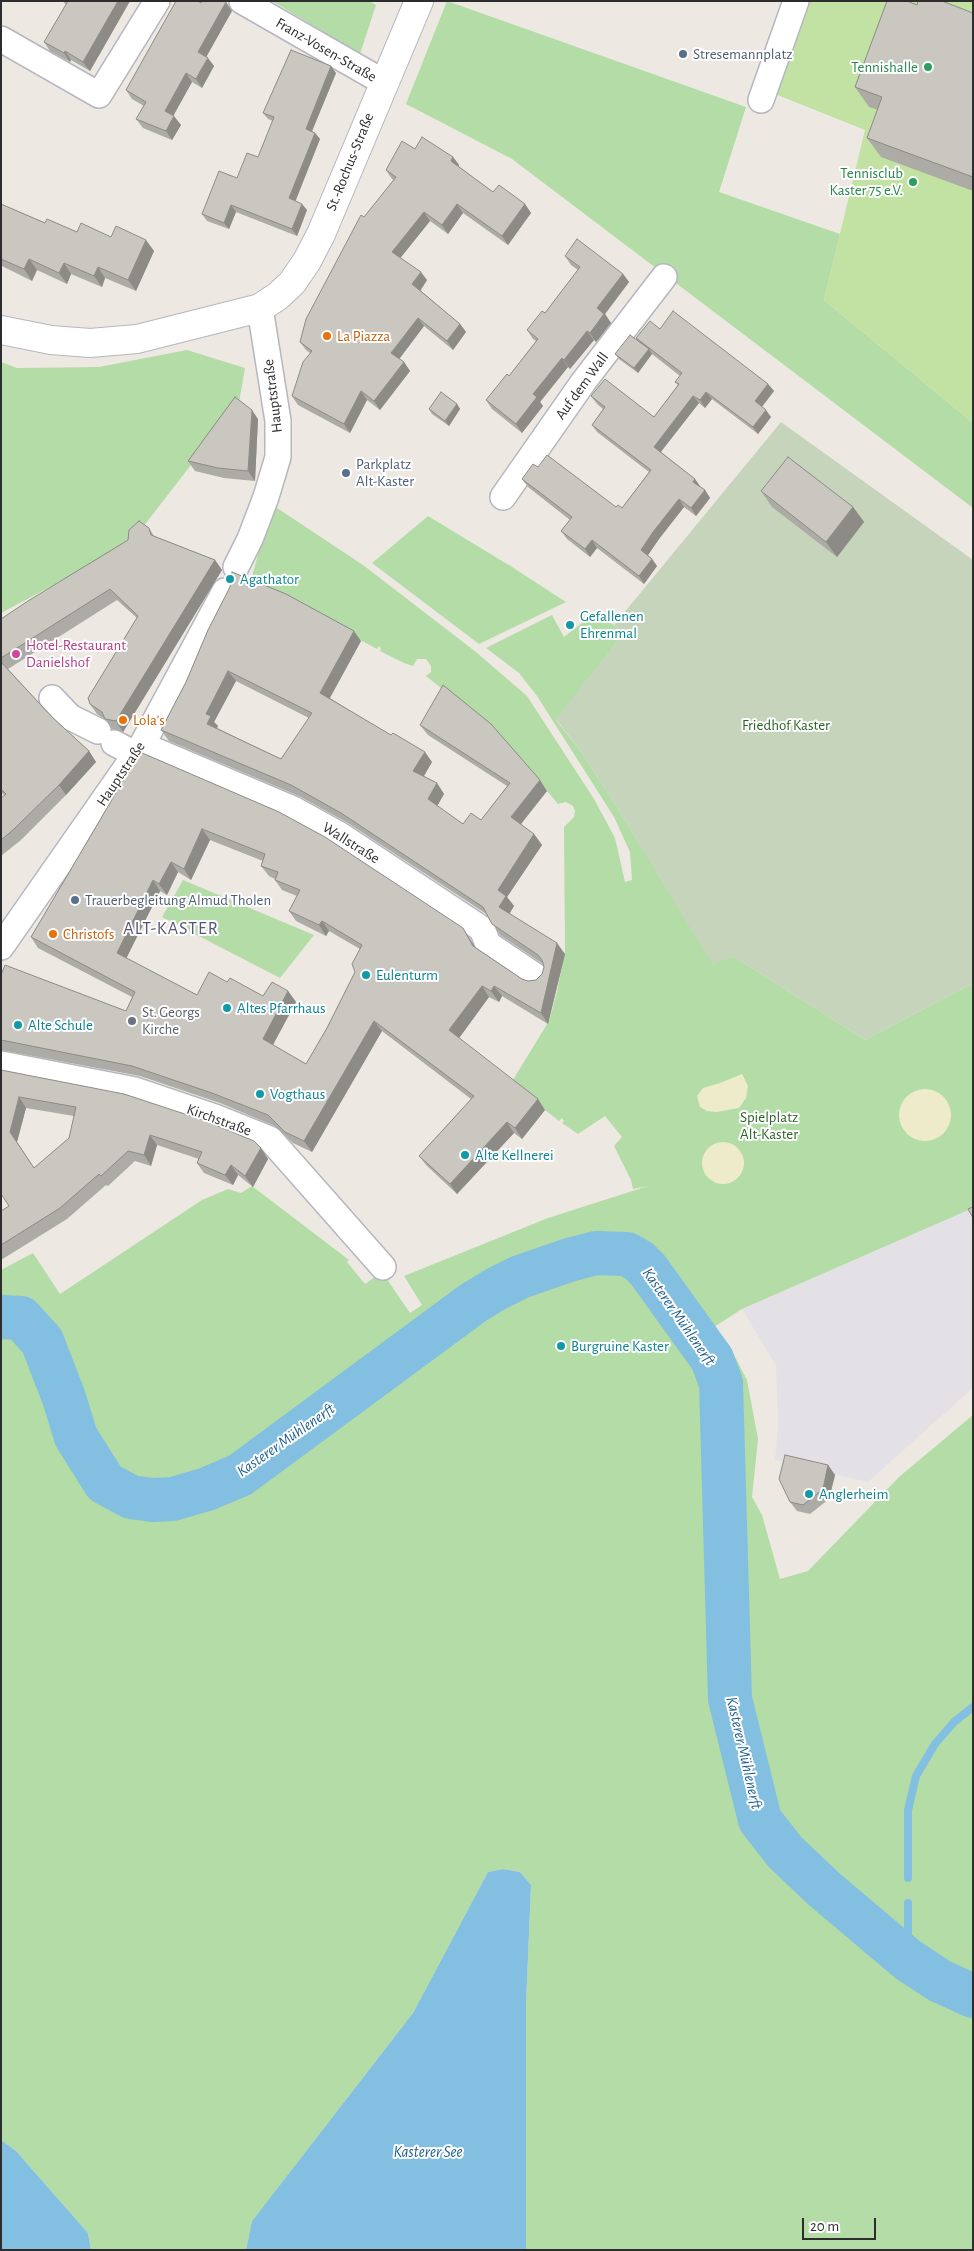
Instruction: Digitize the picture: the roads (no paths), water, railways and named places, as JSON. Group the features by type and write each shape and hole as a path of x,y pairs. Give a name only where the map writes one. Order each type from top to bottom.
{"street":[{"path":"1,39 100,95 157,1"},
{"name":"Franz-Vosen-Straße","path":"242,1 385,83"},
{"name":"St.-Rochus-Straße","path":"260,308 292,283 321,234 419,1"},
{"path":"761,100 796,1"},
{"name":"Auf dem Wall","path":"503,497 584,381 664,277"},
{"path":"1,330 51,340 90,343 137,339 260,308"},
{"name":"Hauptstraße","path":"236,567 250,539 266,497 278,457 278,421 260,308"},
{"name":"Hauptstraße","path":"1,946 122,743 225,591"},
{"name":"Wallstraße","path":"52,698 70,717 122,743 293,809 340,834 482,928 488,944 537,977"},
{"name":"Kirchstraße","path":"1,1064 135,1090 216,1117 270,1139 387,1271"}],"water":[{"name":"Kasterer See","path":"503,1869 520,1872 531,1885 526,2005 526,2250 246,2250 252,2221 413,2013 488,1872"},
{"path":"1,2140 16,2151 88,2233 91,2250 1,2250"}],"waterway":[{"name":"Kasterer Mühlenerft","path":"1,1317 21,1318 42,1341 64,1398 76,1437 105,1483 131,1497 152,1500 173,1499 207,1489 240,1475 473,1303 496,1289 520,1277 596,1253 627,1254 639,1261 648,1270 712,1359 721,1383 730,1699 760,1820 785,1852 824,1889 908,1960 940,1981 973,1996"},
{"path":"908,1878 908,1810 916,1776 935,1744 954,1722 973,1707"},
{"path":"908,1903 908,1960"}],"place":[{"name":"Stresemannplatz","path":"683,54"},
{"name":"Tennishalle","path":"928,67"},
{"name":"Tennisclub Kaster 75 e.V.","path":"913,182"},
{"name":"La Piazza","path":"327,336"},
{"name":"Parkplatz Alt-Kaster","path":"346,473"},
{"name":"Agathator","path":"230,579"},
{"name":"Gefallenen Ehrenmal","path":"570,625"},
{"name":"Hotel-Restaurant Danielshof","path":"16,654"},
{"name":"Lola's","path":"123,720"},
{"name":"Trauerbegleitung Almud Tholen","path":"75,900"},
{"name":"Christofs","path":"53,934"},
{"name":"Eulenturm","path":"366,975"},
{"name":"Altes Pfarrhaus","path":"227,1008"},
{"name":"St. Georgs Kirche","path":"132,1021"},
{"name":"Alte Schule","path":"18,1025"},
{"name":"Vogthaus","path":"260,1094"},
{"name":"Alte Kellnerei","path":"465,1155"},
{"name":"Burgruine Kaster","path":"561,1346"},
{"name":"Anglerheim","path":"809,1494"}],"district":[{"name":"ALT-KASTER","path":"171,929"}],"park label":[{"name":"Friedhof Kaster","path":"786,725"},
{"name":"Spielplatz Alt-Kaster","path":"769,1126"}]}
